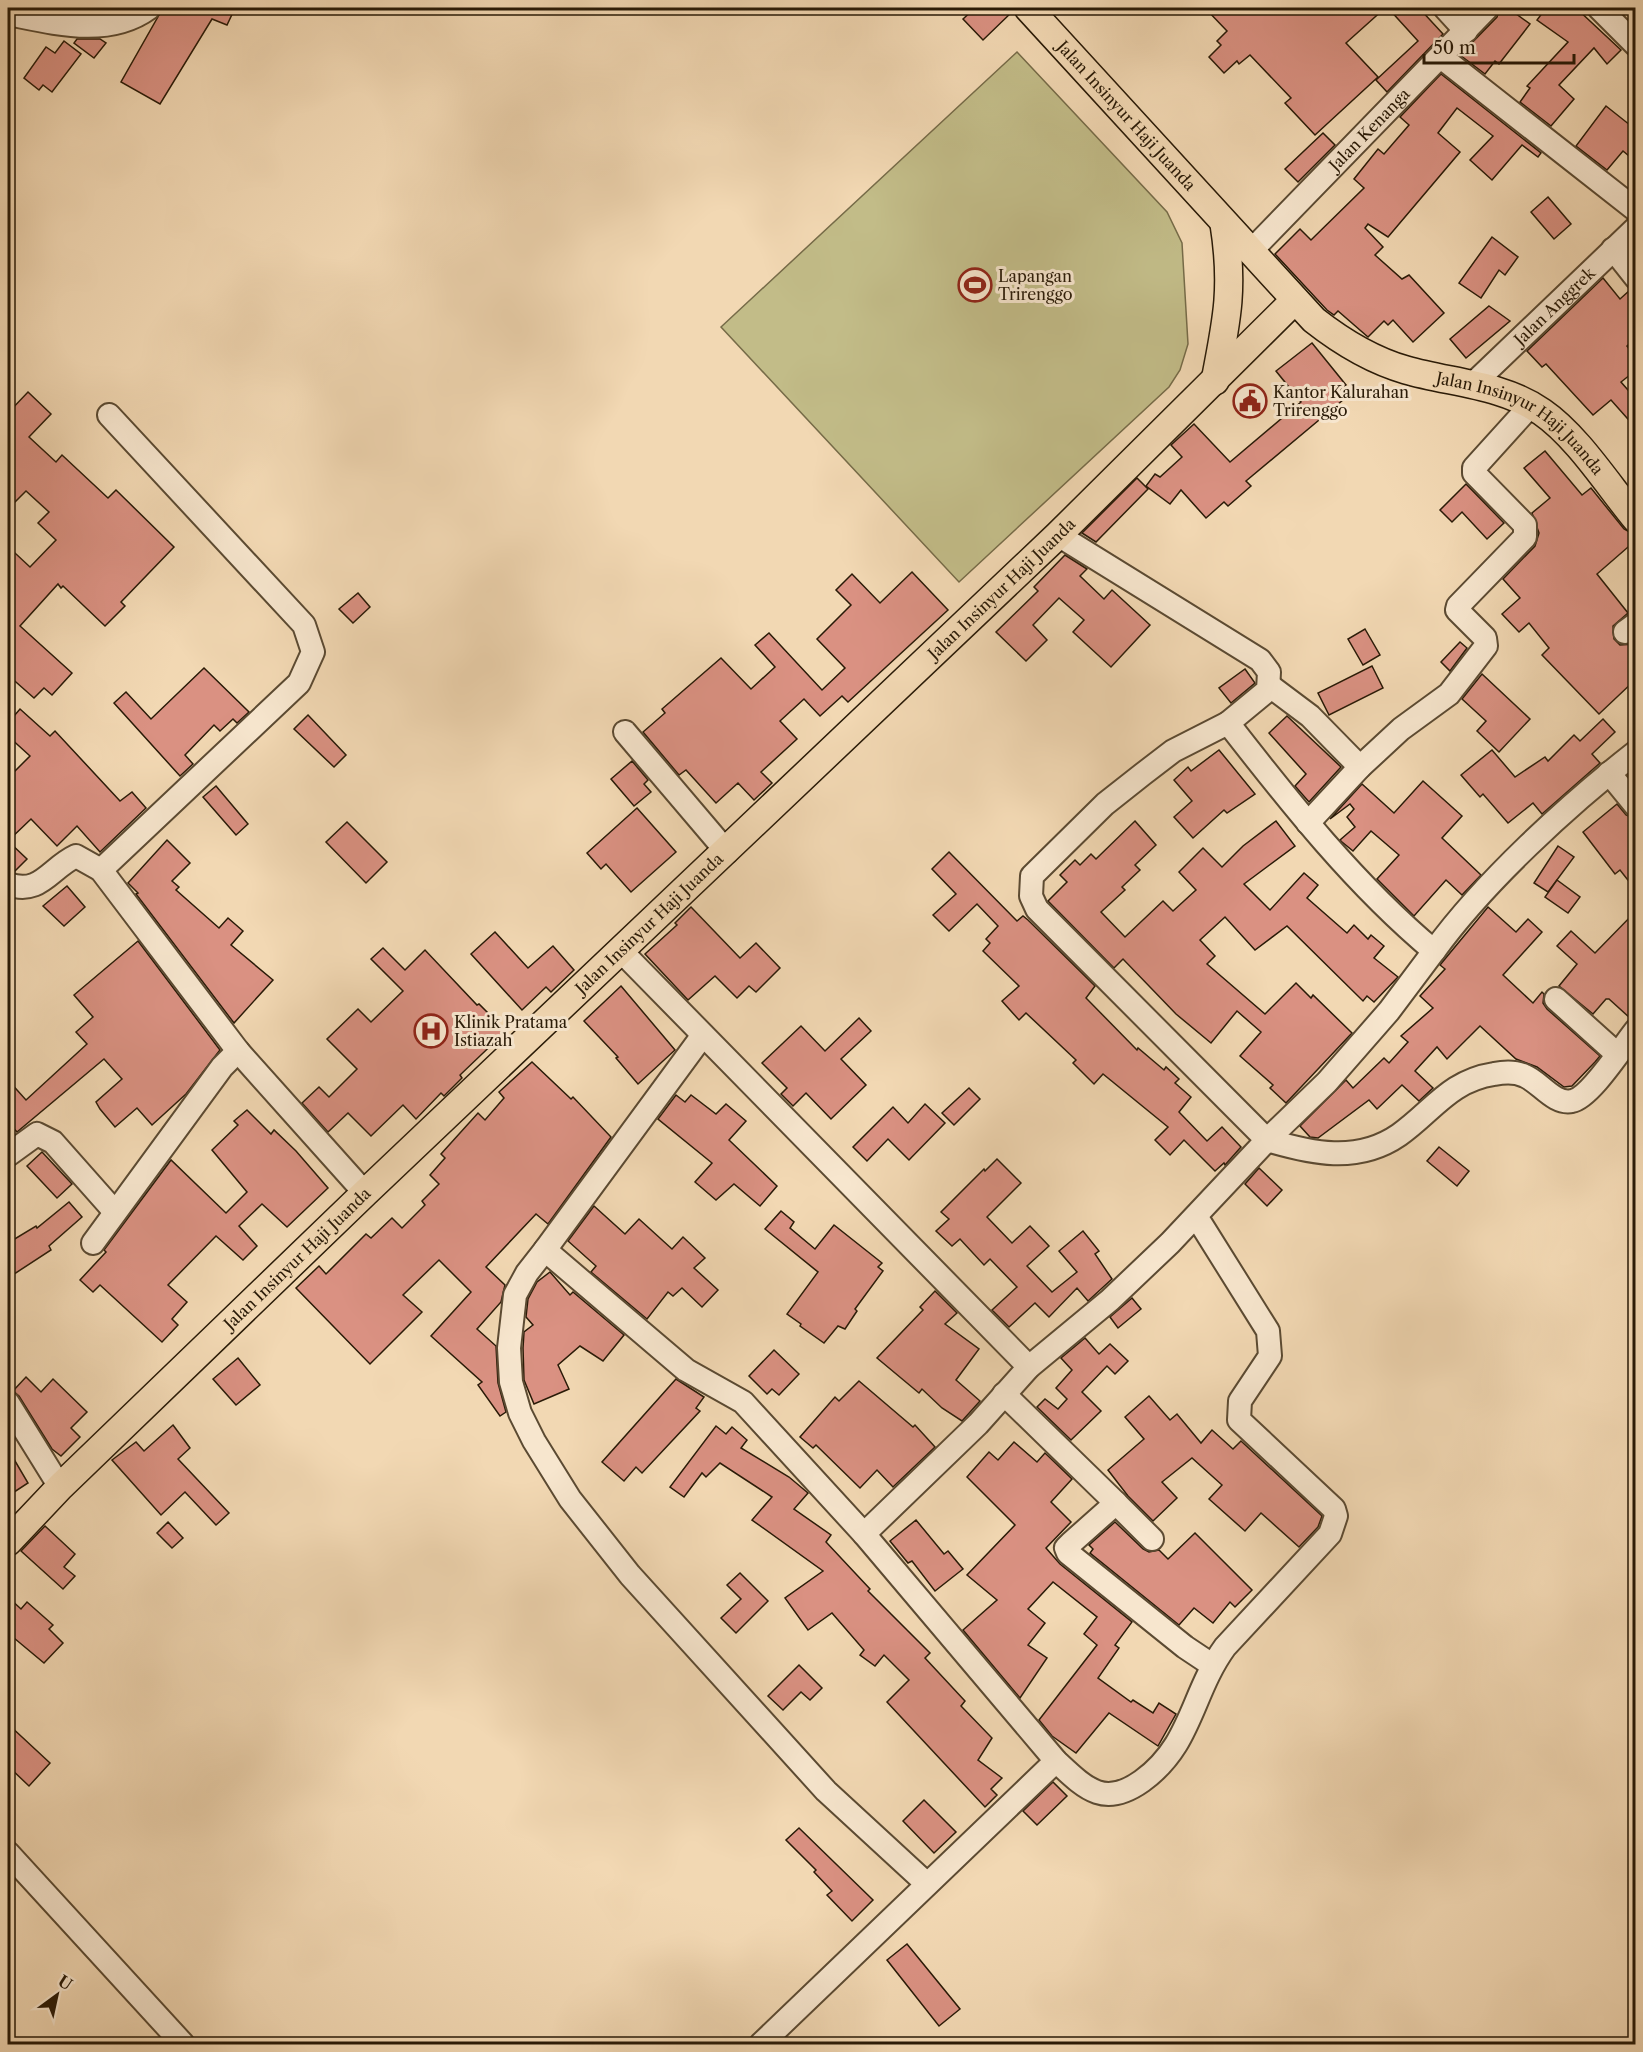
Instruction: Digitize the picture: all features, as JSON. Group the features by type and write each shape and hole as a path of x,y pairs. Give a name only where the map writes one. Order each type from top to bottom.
{"main road":[{"name":"Jalan Insinyur Haji Juanda","path":"1034,10 1224,224 1314,320 1342,342 1368,356 1404,370 1503,393 1530,405 1563,429 1635,519"},
{"path":"1215,381 1231,292 1230,263 1224,224"},
{"name":"Jalan Insinyur Haji Juanda","path":"8,1542 60,1487 365,1194 1058,535 1295,300"}],"street":[{"path":"12,8 8,14 100,27 128,21 149,8"},
{"path":"1445,8 1466,31"},
{"name":"Jalan Kenanga","path":"1250,252 1487,8"},
{"path":"1599,8 1635,45"},
{"path":"1441,57 1635,210"},
{"name":"Jalan Anggrek","path":"1472,385 1635,228"},
{"path":"1613,249 1635,278"},
{"path":"1308,823 1360,767 1401,729 1449,694 1486,646 1485,638 1457,610 1458,606 1525,537 1527,531 1525,525 1474,473 1474,468 1530,405"},
{"path":"101,870 299,683 313,652 303,625 110,415"},
{"path":"1058,535 1260,660 1269,672 1270,686 1261,699 1228,723 1173,751 1105,804 1032,876 1031,896 1037,909 1267,1140 1313,1154 1352,1153 1398,1135 1451,1090 1470,1078 1495,1074 1511,1072 1526,1076 1560,1100 1572,1101 1585,1095 1635,1030"},
{"path":"1270,686 1310,716 1360,767"},
{"path":"1228,723 1308,823 1380,902 1434,951"},
{"path":"625,732 727,852"},
{"path":"864,1534 978,1424 1029,1368 1110,1300 1196,1216 1267,1140 1353,1054 1456,923 1498,879 1609,773 1635,752"},
{"path":"1609,773 1635,806"},
{"path":"8,884 29,888 44,881 76,856 101,870 238,1051 365,1194"},
{"path":"622,952 1029,1368"},
{"path":"1556,999 1617,1054"},
{"path":"703,1035 527,1273 515,1295 509,1348 511,1382 520,1413 534,1442 570,1499 630,1575 826,1791 927,1884"},
{"path":"93,1244 222,1067 238,1051"},
{"path":"8,1155 37,1134 44,1136 53,1142 115,1212"},
{"path":"545,1250 686,1370 743,1402 864,1534 1056,1761 1090,1790 1109,1795 1126,1792 1164,1763 1177,1747 1212,1665 1225,1647 1330,1534 1336,1516 1334,1509 1239,1419 1240,1401 1270,1356 1268,1331 1196,1216"},
{"path":"1004,1394 1152,1539"},
{"path":"8,1403 60,1487"},
{"path":"1116,1503 1066,1548 1068,1553 1212,1665"},
{"path":"761,2044 1056,1761"},
{"path":"8,1853 183,2044"}],"shaded area":[{"name":"Lapangan Trirenggo","path":"1017,52 1167,212 1182,243 1188,344 1180,370 1169,387 959,582 721,327"}],"building":[{"path":"163,8 235,8 227,25 212,19 160,104 121,82"},
{"path":"975,8 1013,8 1013,11 983,40 963,19"},
{"path":"1205,8 1385,8 1346,43 1378,77 1315,135 1285,103 1291,98 1250,55 1239,64 1237,61 1224,73 1209,57 1221,45 1217,41 1227,31"},
{"path":"1388,8 1419,8 1443,34 1387,92 1376,80 1418,41"},
{"path":"1500,8 1508,8 1530,24 1499,64 1495,61 1485,74 1460,55 1497,17"},
{"path":"1546,8 1576,8 1621,50 1607,64 1594,48 1559,85 1574,99 1551,126 1520,102 1530,88 1527,86 1568,42 1537,20"},
{"path":"77,39 100,39 106,43 94,58 74,43"},
{"path":"64,41 81,54 52,92 43,85 39,90 24,78 46,47 55,53"},
{"path":"1441,74 1541,153 1538,157 1522,145 1492,180 1470,160 1493,136 1457,108 1438,133 1460,152 1388,237 1368,224 1365,228 1383,247 1375,255 1402,279 1409,275 1444,313 1413,342 1393,320 1388,325 1384,321 1368,337 1338,311 1334,315 1327,310 1275,254 1300,229 1311,240 1364,188 1354,179 1378,149 1384,154 1409,125 1400,117"},
{"path":"1606,106 1635,129 1635,148 1629,156 1623,151 1607,170 1576,146"},
{"path":"1323,133 1335,145 1298,182 1285,169"},
{"path":"1548,197 1571,224 1554,239 1531,212"},
{"path":"1492,237 1518,257 1505,275 1499,270 1481,298 1459,283"},
{"path":"1603,278 1620,299 1630,290 1635,291 1635,338 1627,346 1635,357 1635,371 1621,382 1635,398 1635,427 1611,400 1593,415 1546,364 1542,367 1527,351"},
{"path":"1489,306 1510,321 1466,358 1450,339"},
{"path":"1312,343 1346,385 1337,392 1343,400 1246,481 1251,486 1228,506 1224,502 1206,518 1181,490 1170,504 1146,486 1155,474 1160,477 1182,457 1171,445 1194,424 1230,462 1301,402 1276,371"},
{"path":"28,392 51,414 29,437 56,462 62,455 108,498 116,490 174,547 121,602 125,606 105,626 63,586 61,588 58,584 20,626 72,673 52,695 44,688 34,698 8,675 8,562 15,553 30,567 56,540 38,523 49,512 26,491 8,509 8,413"},
{"path":"1545,451 1582,495 1591,488 1624,529 1635,535 1635,541 1597,574 1628,613 1613,626 1614,639 1620,645 1635,644 1635,680 1599,714 1542,655 1549,648 1529,623 1519,632 1502,614 1520,598 1503,579 1535,546 1539,533 1532,513 1550,498 1524,468"},
{"path":"1137,478 1148,489 1096,542 1082,533"},
{"path":"1466,484 1504,523 1487,539 1462,512 1452,522 1440,510"},
{"path":"1065,555 1087,569 1080,576 1104,599 1112,590 1150,625 1111,667 1073,632 1084,620 1059,598 1033,625 1047,640 1026,661 996,632 1038,591 1034,587"},
{"path":"912,572 948,610 848,702 842,696 820,716 804,699 780,721 797,739 761,772 772,783 754,800 738,783 716,803 686,770 679,775 643,732 665,713 662,709 721,658 751,689 775,667 755,645 769,633 822,690 845,668 817,639 851,605 836,590 852,574 880,603"},
{"path":"358,593 370,607 353,623 339,609"},
{"path":"1365,629 1380,655 1363,665 1348,639"},
{"path":"1460,642 1467,648 1450,671 1441,662"},
{"path":"1372,666 1383,688 1329,715 1318,693"},
{"path":"204,668 249,712 237,723 233,719 220,731 214,725 185,755 193,764 180,776 114,703 126,692 151,719"},
{"path":"1245,669 1255,683 1231,703 1219,688"},
{"path":"1482,674 1530,719 1499,752 1477,731 1486,721 1462,699"},
{"path":"20,709 50,736 55,731 120,801 132,792 146,808 100,852 77,826 57,846 31,819 8,841 8,778 30,756 8,736 8,723"},
{"path":"308,715 346,755 334,767 294,729"},
{"path":"1287,716 1341,767 1309,802 1295,786 1306,774 1269,733"},
{"path":"1603,719 1615,732 1592,754 1600,763 1542,814 1533,803 1508,823 1483,794 1480,797 1461,775 1492,750 1515,777 1545,757 1548,761 1574,735 1580,741"},
{"path":"1219,750 1255,794 1227,813 1224,810 1193,838 1174,817 1192,801 1174,780 1188,767 1191,771"},
{"path":"632,761 648,780 644,784 651,792 634,806 611,779"},
{"path":"1423,781 1462,816 1442,838 1481,875 1462,895 1446,880 1414,916 1377,879 1399,855 1371,831 1353,851 1340,840 1355,827 1347,817 1354,809 1350,804 1330,819 1362,784 1394,813"},
{"path":"216,786 248,824 236,835 203,797"},
{"path":"1617,804 1626,815 1635,819 1635,889 1620,870 1615,874 1583,832"},
{"path":"637,808 676,852 631,892 606,864 601,869 587,853"},
{"path":"1135,821 1156,845 1135,865 1140,870 1122,887 1125,890 1101,912 1125,937 1163,901 1173,911 1196,890 1179,872 1203,848 1222,867 1243,846 1276,821 1295,846 1244,884 1270,910 1304,873 1318,885 1307,898 1347,933 1354,925 1368,939 1371,935 1384,946 1374,958 1398,977 1374,1002 1367,996 1363,1001 1287,926 1255,950 1225,917 1200,940 1215,956 1207,964 1265,1014 1296,983 1311,998 1313,995 1352,1033 1286,1103 1270,1088 1273,1085 1240,1056 1261,1032 1237,1011 1211,1043 1176,1014 1123,959 1114,968 1048,901 1067,882 1060,875 1075,860 1080,865 1091,854 1096,859"},
{"path":"347,822 387,862 366,883 326,842"},
{"path":"167,840 190,863 172,881 179,887 176,890 219,928 228,918 243,931 231,945 273,980 234,1023 136,894 138,893 128,883"},
{"path":"8,841 27,859 14,872 8,871"},
{"path":"1558,846 1574,857 1548,892 1534,883"},
{"path":"949,852 1017,921 1023,916 1028,920 1095,986 1086,998 1137,1050 1138,1048 1164,1070 1166,1067 1179,1079 1175,1083 1191,1097 1179,1112 1207,1141 1222,1127 1241,1147 1225,1165 1224,1163 1215,1171 1184,1140 1170,1155 1155,1140 1168,1127 1103,1074 1094,1084 1073,1063 1076,1060 1026,1013 1019,1020 1002,1001 1019,986 983,951 990,943 986,939 998,926 977,904 949,931 933,915 956,894 932,869"},
{"path":"1557,880 1580,897 1568,913 1545,897"},
{"path":"67,886 85,907 64,926 43,906"},
{"path":"691,907 740,958 756,943 780,968 756,992 749,986 737,998 715,976 688,1000 645,954 677,925 675,923"},
{"path":"1488,907 1516,932 1528,919 1542,932 1503,975 1533,1003 1542,992 1544,994 1543,1003 1547,1009 1600,1056 1572,1086 1564,1087 1537,1067 1516,1059 1480,1026 1447,1059 1437,1047 1415,1071 1433,1088 1419,1101 1402,1085 1377,1109 1369,1100 1318,1138 1310,1137 1300,1126 1346,1080 1353,1088 1384,1058 1389,1063 1408,1042 1401,1036 1433,1008 1420,996 1445,969 1440,965"},
{"path":"1635,912 1635,1017 1630,1018 1609,999 1606,999 1593,1014 1559,986 1577,964 1557,946 1571,931 1595,953"},
{"path":"495,932 528,968 553,946 574,970 551,992 546,987 522,1010 471,954"},
{"path":"138,941 220,1050 186,1094 152,1125 137,1108 115,1127 100,1109 96,1102 122,1079 104,1059 17,1132 8,1122 8,1080 26,1100 87,1044 76,1032 93,1017 74,995"},
{"path":"383,948 405,970 425,950 477,1005 479,1004 504,1029 504,1033 460,1075 462,1078 444,1096 441,1093 416,1119 403,1105 371,1136 348,1113 328,1132 302,1103 319,1087 329,1097 357,1069 327,1039 358,1009 371,1022 403,991 371,959"},
{"path":"621,986 675,1050 638,1084 616,1058 618,1057 584,1021"},
{"path":"859,1018 871,1031 841,1059 866,1085 831,1119 806,1093 793,1106 781,1094 787,1088 762,1063 801,1026 825,1051"},
{"path":"532,1062 571,1099 573,1097 611,1137 548,1224 536,1214 486,1267 505,1285 501,1302 477,1329 496,1346 498,1383 506,1412 500,1416 478,1385 482,1382 431,1336 471,1292 439,1260 403,1295 422,1312 370,1364 296,1288 319,1266 326,1274 366,1234 371,1238 392,1218 402,1228 425,1205 422,1201 439,1184 430,1175 445,1158 441,1154 478,1113 485,1120 504,1098 499,1092"},
{"path":"969,1088 980,1099 954,1125 942,1113"},
{"path":"676,1095 685,1102 691,1095 716,1114 726,1104 746,1121 729,1140 777,1186 760,1206 734,1184 716,1200 695,1182 712,1163 658,1119"},
{"path":"925,1104 945,1123 909,1160 888,1139 867,1161 853,1147 893,1107 908,1123"},
{"path":"247,1110 271,1134 274,1130 296,1151 328,1188 287,1227 262,1204 239,1226 257,1246 243,1260 216,1236 168,1285 187,1302 172,1319 178,1325 162,1342 100,1285 93,1292 80,1280 106,1252 104,1250 171,1160 226,1213 247,1192 212,1150 238,1125 234,1121"},
{"path":"1439,1147 1469,1171 1457,1186 1427,1161"},
{"path":"42,1152 72,1184 57,1198 27,1166"},
{"path":"997,1159 1021,1183 987,1217 1012,1243 1030,1226 1049,1246 1027,1266 1052,1292 1077,1272 1059,1251 1083,1231 1099,1251 1095,1254 1112,1279 1088,1301 1077,1288 1049,1317 1035,1303 1009,1327 992,1310 1017,1287 990,1259 984,1265 960,1239 952,1246 936,1231 949,1219 941,1212"},
{"path":"1259,1168 1282,1190 1267,1206 1245,1184"},
{"path":"69,1202 82,1217 49,1246 51,1250 8,1278 8,1243 36,1226 37,1228"},
{"path":"594,1206 625,1234 639,1219 672,1249 683,1237 705,1258 694,1268 718,1290 702,1307 682,1288 673,1296 668,1292 647,1319 591,1272 596,1266 568,1241"},
{"path":"781,1211 794,1222 790,1228 815,1249 834,1225 882,1263 878,1267 883,1271 855,1309 857,1311 845,1329 838,1326 824,1343 787,1314 818,1272 765,1229"},
{"path":"550,1272 570,1295 573,1292 624,1335 603,1361 580,1346 558,1365 569,1389 534,1404 524,1380 524,1332 533,1325 526,1317 528,1299 537,1282"},
{"path":"935,1291 957,1313 945,1324 979,1349 956,1380 980,1401 962,1421 942,1408 922,1389 919,1393 877,1358 923,1310 920,1307"},
{"path":"1132,1298 1141,1309 1118,1328 1110,1317"},
{"path":"1085,1338 1099,1354 1110,1344 1128,1361 1115,1374 1107,1366 1082,1392 1101,1411 1071,1440 1037,1407 1045,1399 1058,1409 1067,1399 1056,1388 1072,1370 1061,1358"},
{"path":"774,1350 799,1374 779,1395 772,1389 767,1394 749,1376"},
{"path":"238,1358 260,1385 236,1405 213,1379"},
{"path":"26,1377 41,1392 53,1379 87,1412 71,1428 80,1437 61,1456 52,1449 19,1396 13,1391"},
{"path":"676,1379 704,1397 696,1408 700,1411 642,1473 636,1467 624,1481 602,1462"},
{"path":"859,1381 913,1427 915,1425 935,1447 893,1487 877,1470 860,1488 816,1445 813,1448 800,1437 835,1397 839,1401"},
{"path":"1149,1396 1170,1420 1177,1414 1201,1443 1212,1430 1233,1449 1241,1441 1322,1516 1318,1527 1299,1547 1261,1513 1245,1531 1209,1499 1222,1485 1192,1458 1162,1482 1177,1498 1153,1521 1128,1496 1108,1470 1144,1439 1125,1417"},
{"path":"173,1425 190,1448 178,1459 229,1513 216,1525 185,1492 161,1515 112,1460 136,1442 144,1451"},
{"path":"716,1426 726,1434 732,1427 747,1440 741,1448 789,1477 808,1493 794,1509 831,1535 826,1542 870,1589 868,1591 930,1653 925,1658 965,1701 961,1706 992,1738 978,1760 1002,1778 991,1789 997,1795 985,1807 887,1702 909,1680 884,1655 875,1666 860,1655 864,1650 832,1613 808,1630 785,1598 823,1571 752,1520 772,1497 720,1463 706,1477 702,1473 684,1497 670,1487"},
{"path":"1014,1442 1037,1462 1045,1453 1072,1479 1051,1502 1071,1522 1046,1548 1060,1564 1132,1622 1115,1645 1119,1648 1098,1678 1131,1702 1133,1700 1153,1713 1159,1703 1176,1714 1158,1746 1109,1713 1076,1753 1052,1736 1039,1720 1097,1645 1084,1634 1097,1617 1053,1582 1028,1609 1045,1623 1028,1645 1047,1658 1020,1698 963,1630 997,1600 967,1575 1015,1525 967,1477 989,1452 998,1460"},
{"path":"8,1449 28,1483 8,1496"},
{"path":"916,1520 944,1554 948,1551 963,1569 935,1591 912,1561 908,1563 890,1541"},
{"path":"168,1522 183,1538 172,1548 157,1533"},
{"path":"1115,1522 1143,1549 1149,1552 1159,1550 1168,1559 1195,1533 1252,1590 1235,1607 1230,1602 1213,1623 1194,1608 1179,1625 1090,1553 1093,1549 1089,1545"},
{"path":"45,1526 75,1554 64,1567 75,1576 63,1589 21,1551"},
{"path":"740,1573 768,1601 736,1633 721,1618 741,1599 727,1585"},
{"path":"8,1597 21,1609 27,1602 53,1625 49,1629 63,1643 44,1663 8,1633"},
{"path":"799,1665 822,1688 810,1700 801,1692 783,1710 768,1696"},
{"path":"8,1724 50,1763 29,1786 8,1766"},
{"path":"1053,1782 1067,1796 1037,1825 1023,1811"},
{"path":"924,1800 956,1832 934,1853 903,1821"},
{"path":"799,1828 873,1900 852,1921 827,1895 832,1891 814,1872 816,1870 786,1840"},
{"path":"907,1944 960,2009 939,2026 887,1960"}],"place":[{"name":"Lapangan Trirenggo","path":"975,285"},
{"name":"Kantor Kalurahan Trirenggo","path":"1250,401"},
{"name":"Klinik Pratama Istiazah","path":"431,1031"}]}
